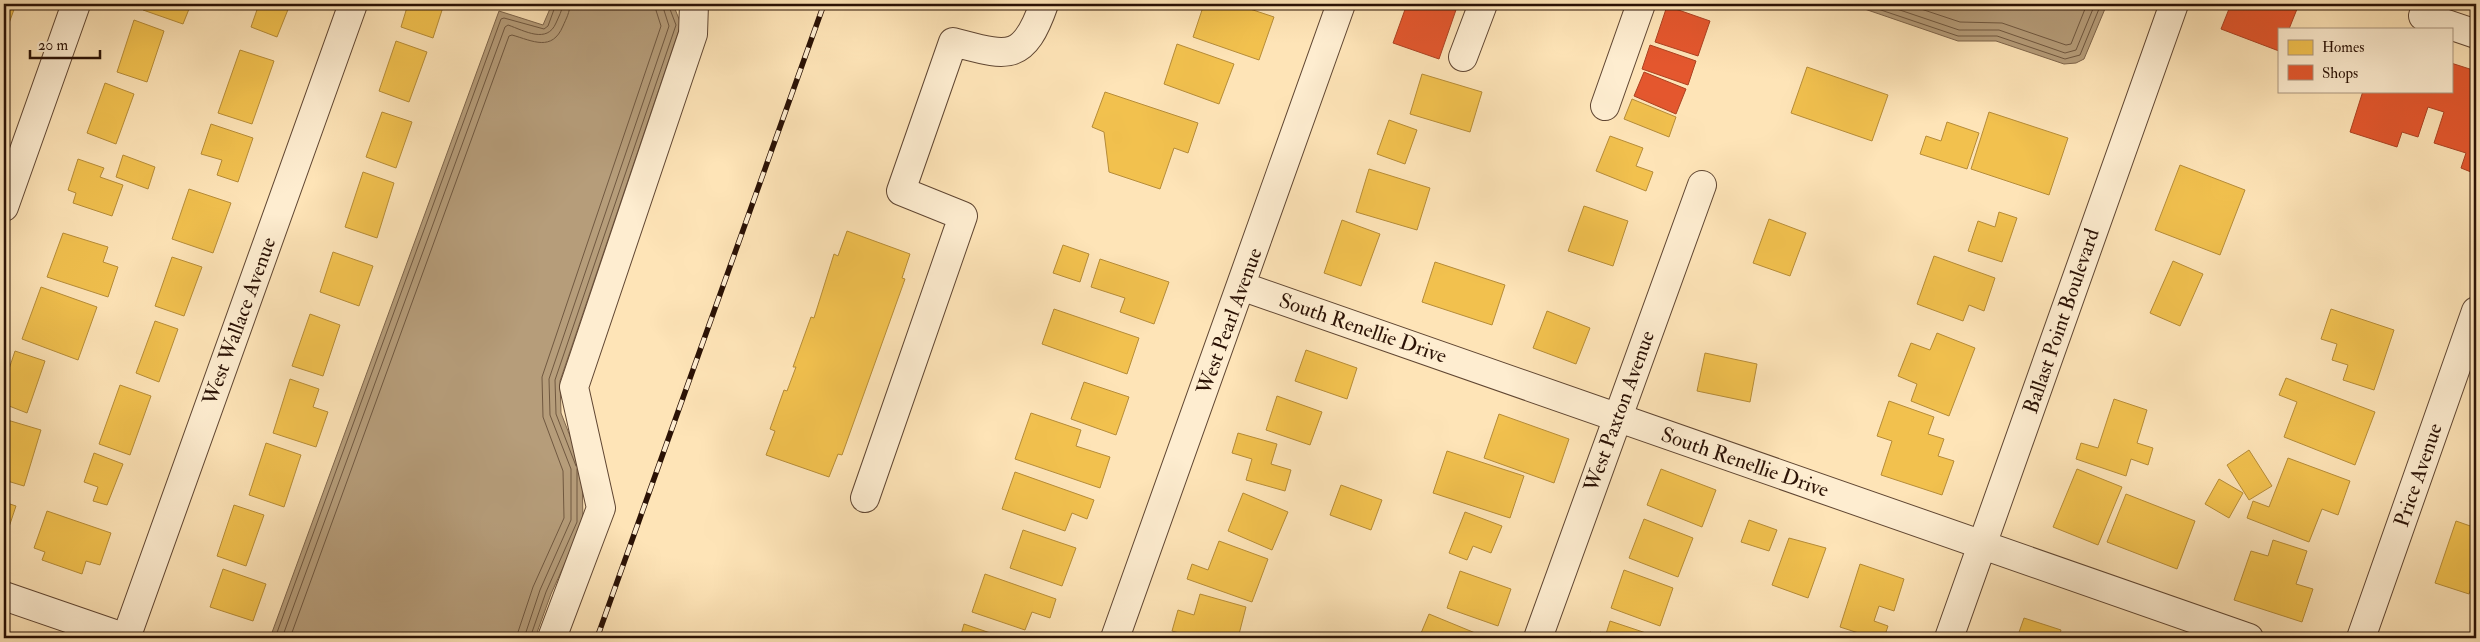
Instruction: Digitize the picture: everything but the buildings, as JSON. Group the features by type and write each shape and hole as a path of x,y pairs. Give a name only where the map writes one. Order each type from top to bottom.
{"street":[{"path":"4,206 76,4"},
{"name":"West Wallace Avenue","path":"126,638 353,4"},
{"path":"552,638 600,508 574,387 693,34 694,4"},
{"path":"865,498 963,216 901,191 953,42 993,52 1010,52 1029,39 1044,4"},
{"name":"West Pearl Avenue","path":"1115,638 1341,4"},
{"path":"1464,57 1483,4"},
{"path":"1605,106 1641,4"},
{"name":"Ballast Point Boulevard","path":"1949,638 2174,4"},
{"path":"2427,4 2423,16 2476,34"},
{"name":"West Paxton Avenue","path":"1538,638 1702,185"},
{"name":"South Renellie Drive","path":"1241,286 2249,638"},
{"name":"Price Avenue","path":"2360,638 2476,312"},
{"path":"4,596 126,638"}],"water":[{"path":"552,4 673,4 681,24 560,381 561,413 582,467 583,523 551,594 535,638 270,638 499,11 543,25"},
{"path":"1850,4 2107,4 2084,59 2076,63 2064,64 1996,41 1958,41"}],"railway":[{"path":"597,638 824,4"}]}
